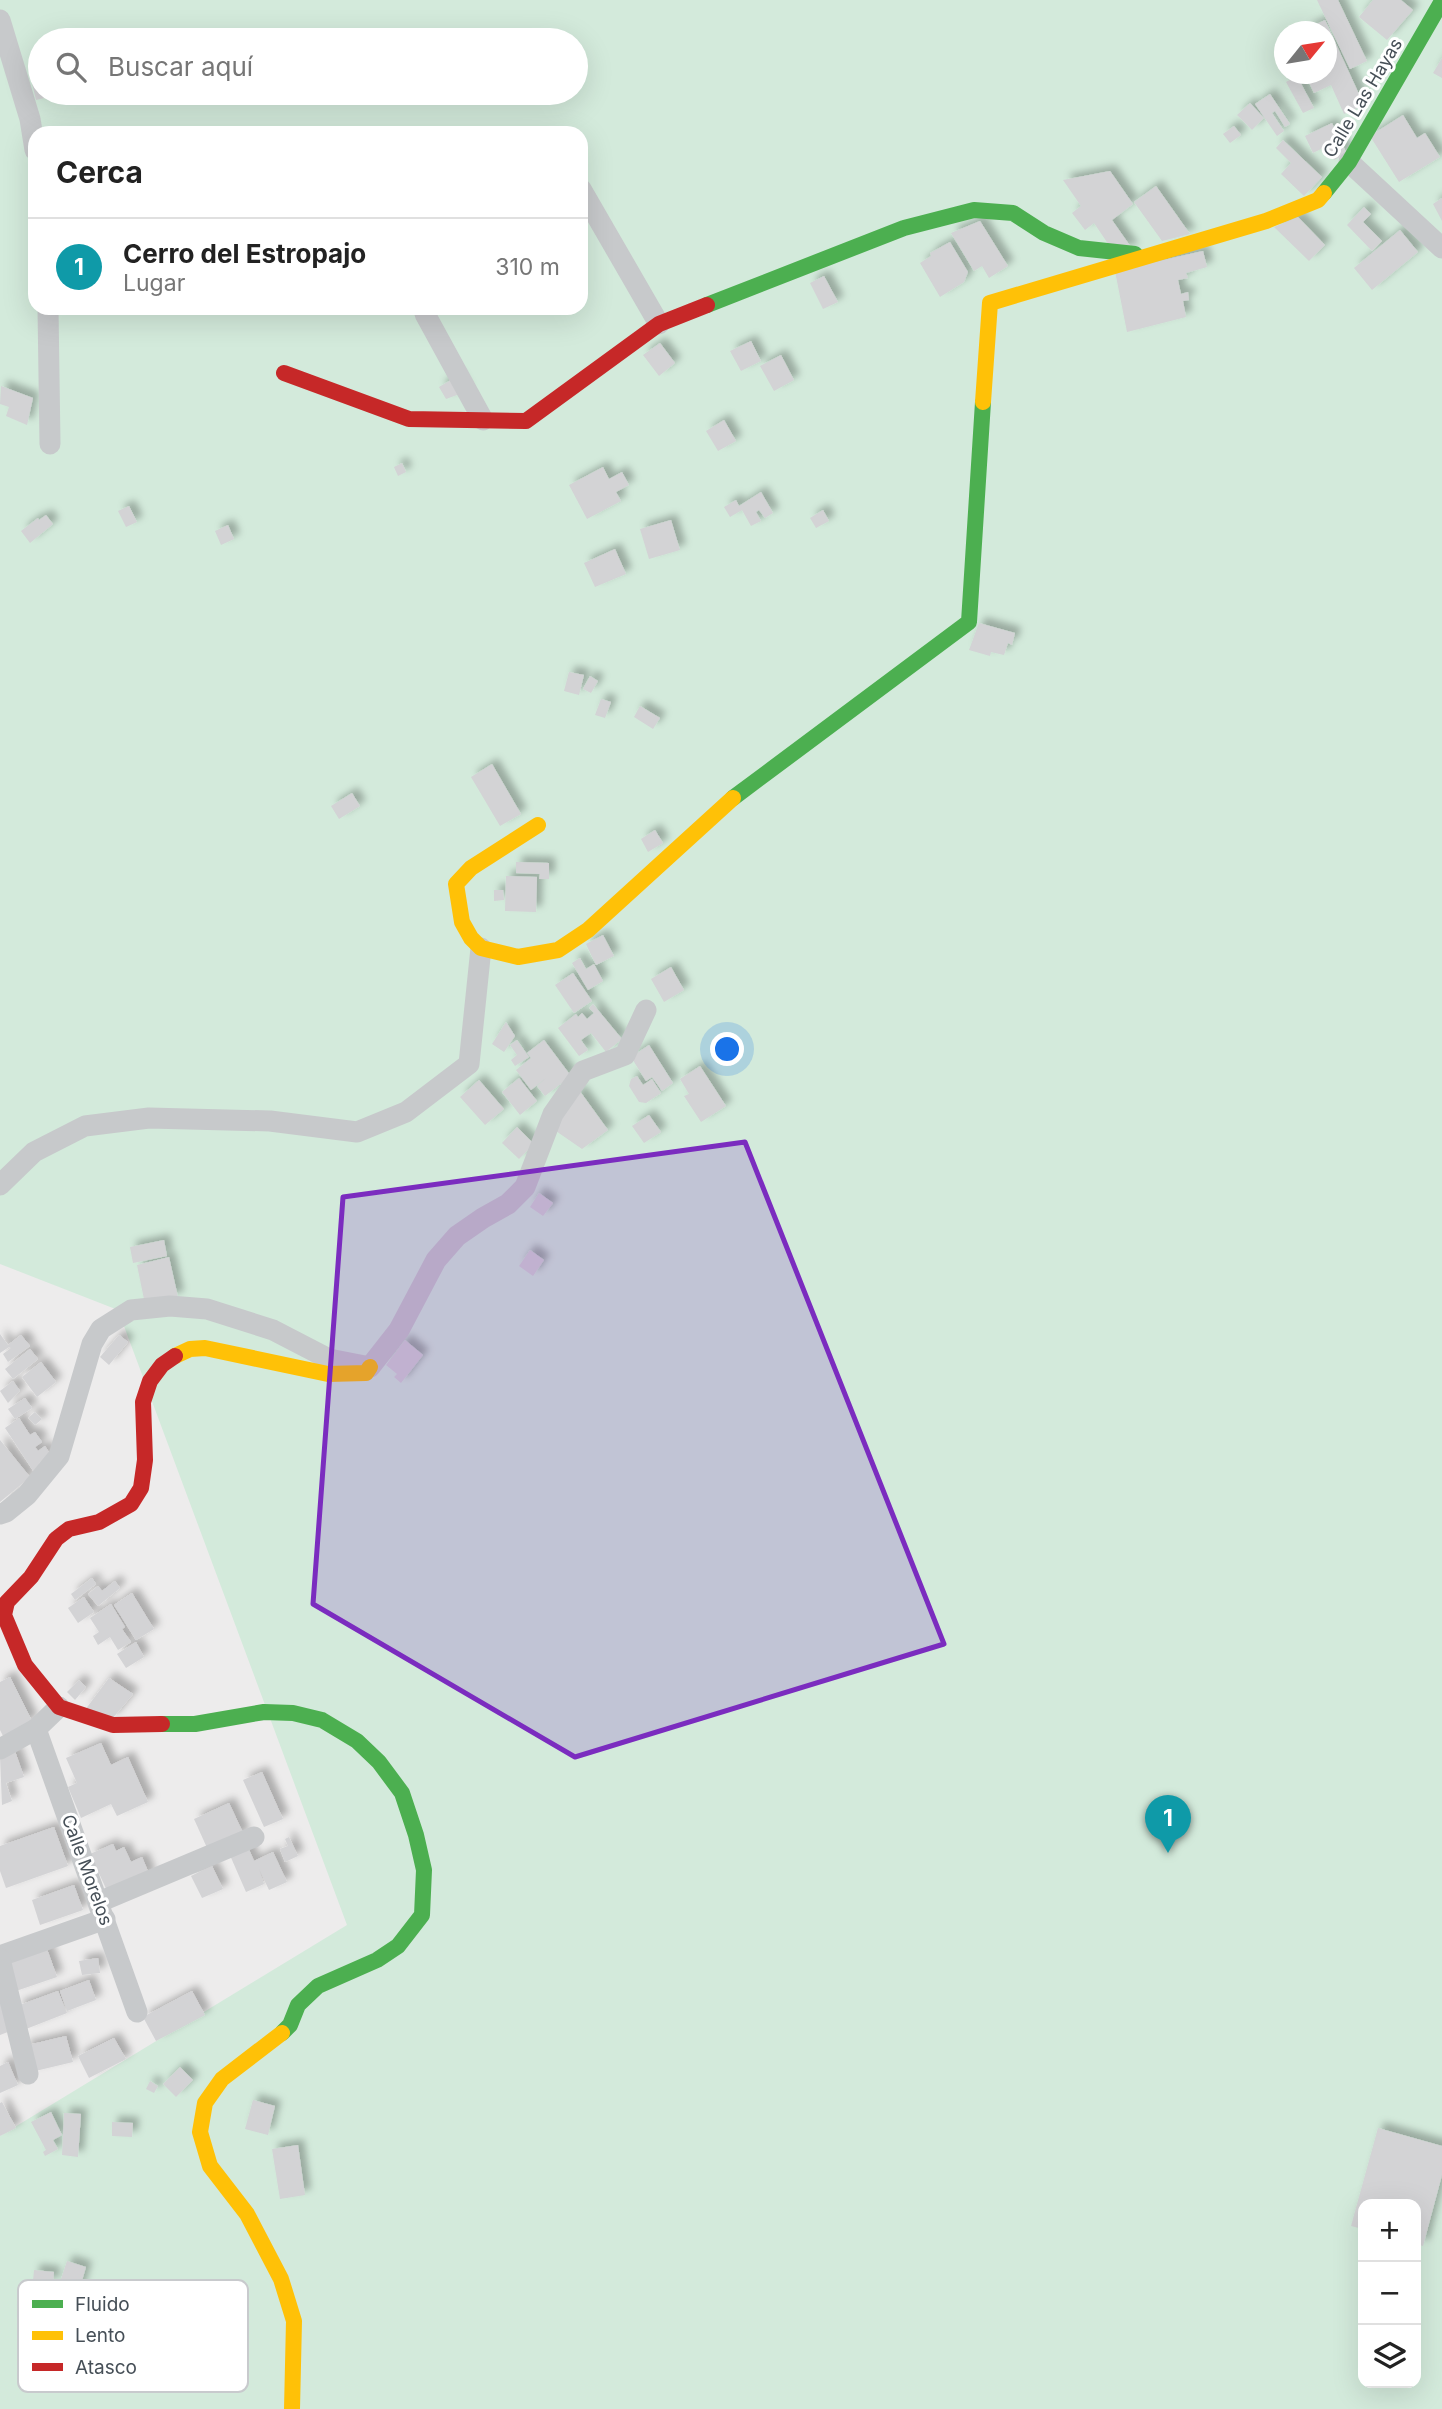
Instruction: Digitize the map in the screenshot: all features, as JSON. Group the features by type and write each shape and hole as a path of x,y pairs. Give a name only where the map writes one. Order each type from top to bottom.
{"street":[{"name":"Calle Las Hayas","path":"481,948 519,957 558,950 578,937 748,786 969,622 990,303 1266,221 1318,200 1349,162 1442,1"},
{"path":"0,20 31,126"},
{"path":"1349,162 1442,247"},
{"path":"588,201 659,324"},
{"path":"284,373 409,419 526,421 659,324 904,228 974,210 1013,213 1044,233 1079,248 1149,256"},
{"path":"48,315 50,444"},
{"path":"426,315 483,421"},
{"path":"0,1185 34,1152 85,1126 149,1118 270,1121 357,1132 406,1112 469,1064 481,948 471,938 462,922 457,906 456,884 471,868 538,825"},
{"path":"292,2409 295,2322 281,2279 247,2214 210,2166 200,2132 205,2102 222,2079 274,2041 290,2025 299,2005 317,1986 377,1960 398,1946 422,1915 424,1870 402,1793 379,1762 357,1741 322,1720 293,1713 264,1712 195,1724 113,1725 59,1707 25,1665 4,1615 7,1602 31,1577 56,1539 69,1529 99,1522 131,1504 141,1488 145,1460 143,1402 150,1381 162,1365 190,1349 205,1348 328,1374 366,1373 399,1331 436,1260 457,1236 508,1204 525,1187 553,1114 583,1071 625,1055 646,1010"},
{"path":"0,1514 27,1495 59,1456 92,1344 101,1329 131,1310 170,1306 207,1308 273,1330 329,1359 370,1367"},
{"path":"0,1749 36,1729 59,1707"},
{"name":"Calle Morelos","path":"36,1729 137,2012"},
{"path":"28,2074 0,1957 254,1837"}],"highlighted area":[{"path":"745,1142 944,1644 575,1757 313,1604 343,1197"}],"green space":[{"path":"0,0 1442,0 1442,2409 0,2409 0,2136 347,1925 118,1310 0,1264"}],"building":[{"path":"1317,0 1338,0 1367,61 1350,69 1337,42 1337,21 1327,21"},
{"path":"1373,0 1401,0 1413,10 1387,40 1359,17"},
{"path":"1337,46 1364,105 1344,114 1331,85 1314,93 1310,84 1337,84"},
{"path":"1442,58 1442,78 1433,73"},
{"path":"1287,84 1301,84 1314,108 1303,113"},
{"path":"1270,94 1290,124 1285,127 1275,111 1272,113 1284,131 1277,136 1255,104"},
{"path":"1250,103 1264,118 1252,130 1237,115"},
{"path":"1403,115 1417,138 1425,133 1440,157 1399,182 1370,136"},
{"path":"1332,123 1347,154 1334,160 1327,146 1313,153 1305,136"},
{"path":"1234,126 1241,135 1230,143 1223,134"},
{"path":"1283,140 1322,177 1304,196 1281,174 1291,163 1276,148"},
{"path":"1110,171 1133,204 1112,220 1133,250 1113,251 1094,223 1085,230 1072,213 1081,206 1063,180"},
{"path":"1156,186 1190,234 1162,241 1134,202"},
{"path":"1442,198 1442,221 1433,204"},
{"path":"1364,207 1371,214 1363,222 1382,241 1372,251 1347,225"},
{"path":"1298,217 1325,245 1309,261 1274,227"},
{"path":"980,221 1008,266 989,278 982,266 974,271 951,233"},
{"path":"1400,230 1418,252 1372,290 1354,268"},
{"path":"950,242 968,272 964,282 940,297 920,263 931,256 930,253"},
{"path":"1203,251 1207,267 1186,273 1188,278 1178,280 1181,294 1188,292 1189,300 1183,301 1186,317 1127,332 1115,271"},
{"path":"824,276 838,302 823,309 810,283"},
{"path":"751,341 761,361 741,371 730,351"},
{"path":"660,343 675,363 659,376 643,355"},
{"path":"781,355 794,380 774,391 760,366"},
{"path":"456,377 465,392 446,399 439,387"},
{"path":"1,386 33,398 27,425 6,416 9,407 0,404"},
{"path":"724,420 736,441 718,451 706,431"},
{"path":"402,463 406,472 398,476 394,467"},
{"path":"603,467 609,479 622,472 629,485 616,492 621,501 587,519 569,485"},
{"path":"761,492 773,513 765,518 759,510 756,512 761,521 751,526 742,510 730,517 724,507 736,500 739,506"},
{"path":"129,506 137,522 126,527 118,511"},
{"path":"823,510 829,521 816,528 810,518"},
{"path":"46,515 53,524 30,543 21,531"},
{"path":"671,520 680,550 649,559 640,529"},
{"path":"228,525 234,539 221,545 215,531"},
{"path":"615,549 626,574 595,587 584,563"},
{"path":"979,623 1015,633 1012,645 1008,643 1004,655 991,652 990,656 969,650"},
{"path":"569,672 584,675 579,695 564,691"},
{"path":"590,676 598,681 591,693 583,689"},
{"path":"601,699 611,702 605,718 595,715"},
{"path":"640,706 660,718 653,729 634,717"},
{"path":"492,764 521,814 500,826 471,777"},
{"path":"352,793 360,806 339,819 331,806"},
{"path":"655,830 663,843 648,852 641,839"},
{"path":"516,862 549,863 549,879 539,879 540,874 516,873"},
{"path":"506,876 537,877 536,912 505,911"},
{"path":"494,890 503,890 504,900 494,901"},
{"path":"603,935 614,956 596,965 586,944"},
{"path":"580,958 586,969 594,964 603,981 588,990 572,963"},
{"path":"671,967 684,990 664,1002 651,979"},
{"path":"573,973 592,1001 574,1013 555,985"},
{"path":"593,1004 622,1039 606,1052 591,1033 581,1040 588,1050 579,1056 558,1028 576,1014 578,1017 582,1013 587,1019 594,1013 589,1008"},
{"path":"506,1022 515,1036 504,1052 492,1044"},
{"path":"517,1040 529,1057 515,1066 511,1060 517,1055 510,1045"},
{"path":"544,1040 571,1076 545,1096 537,1086 546,1078 531,1090 516,1070 531,1058 527,1053"},
{"path":"649,1045 673,1083 662,1091 652,1077 646,1081 631,1057"},
{"path":"700,1066 726,1106 701,1122 684,1096 689,1094 680,1079"},
{"path":"637,1076 643,1085 652,1079 661,1093 646,1103 639,1102 629,1086 631,1079"},
{"path":"519,1078 537,1101 520,1115 502,1092"},
{"path":"479,1080 504,1109 485,1125 460,1097"},
{"path":"579,1090 608,1130 582,1149 553,1129"},
{"path":"649,1115 661,1132 644,1143 632,1126"},
{"path":"517,1127 534,1144 519,1159 502,1143"},
{"path":"539,1193 553,1203 543,1216 530,1207"},
{"path":"164,1240 167,1256 133,1263 130,1247"},
{"path":"530,1250 544,1260 533,1276 519,1266"},
{"path":"169,1257 178,1297 145,1304 137,1265"},
{"path":"0,1334 8,1345 21,1335 30,1346 8,1362 3,1354 11,1348 0,1353"},
{"path":"119,1335 128,1342 109,1365 100,1357"},
{"path":"405,1340 423,1355 401,1383 394,1377 397,1374 386,1365"},
{"path":"30,1349 38,1359 13,1379 5,1369"},
{"path":"41,1362 56,1382 37,1397 22,1377"},
{"path":"13,1381 20,1391 8,1403 0,1391"},
{"path":"25,1398 32,1408 15,1419 8,1409"},
{"path":"35,1412 42,1419 35,1425 28,1418"},
{"path":"19,1418 30,1435 35,1432 42,1442 35,1447 38,1451 45,1446 50,1454 39,1463 42,1467 34,1472 5,1428"},
{"path":"0,1440 30,1477 0,1502"},
{"path":"92,1578 96,1584 75,1600 71,1594"},
{"path":"115,1581 120,1588 98,1606 88,1594 98,1586 102,1591"},
{"path":"132,1593 154,1629 136,1640 114,1605"},
{"path":"84,1597 94,1612 78,1623 68,1608"},
{"path":"111,1604 131,1642 118,1650 110,1637 98,1645 93,1636 99,1632 90,1618"},
{"path":"136,1642 144,1657 126,1668 117,1654"},
{"path":"10,1677 32,1721 3,1736 0,1730 0,1682"},
{"path":"109,1678 133,1694 112,1719 85,1710"},
{"path":"79,1680 86,1687 75,1700 67,1692"},
{"path":"101,1743 111,1765 128,1757 148,1802 117,1816 111,1804 81,1818 68,1787 77,1783 66,1758"},
{"path":"15,1751 24,1777 6,1783 12,1801 2,1805 0,1756"},
{"path":"262,1772 283,1819 264,1827 243,1780"},
{"path":"229,1803 244,1835 208,1850 194,1819"},
{"path":"54,1827 68,1866 6,1888 0,1871 0,1846"},
{"path":"289,1837 298,1856 285,1862 280,1849 288,1846 285,1839"},
{"path":"113,1844 116,1851 124,1847 131,1862 142,1857 150,1876 109,1895 90,1854"},
{"path":"247,1845 254,1861 273,1852 287,1882 269,1890 259,1869 264,1884 246,1892 229,1853"},
{"path":"212,1866 223,1889 202,1898 191,1876"},
{"path":"74,1885 83,1910 40,1925 32,1900"},
{"path":"47,1949 57,1977 13,1992 3,1965"},
{"path":"98,1958 100,1973 82,1975 79,1961"},
{"path":"89,1980 96,2000 67,2011 60,1991"},
{"path":"58,1991 67,2013 26,2029 17,2006"},
{"path":"192,1991 205,2015 156,2041 143,2017"},
{"path":"0,1994 13,2030 0,2035"},
{"path":"66,2036 73,2062 31,2072 24,2046"},
{"path":"114,2038 126,2059 89,2078 78,2056"},
{"path":"8,2062 18,2085 0,2093 0,2066"},
{"path":"180,2067 193,2080 176,2097 163,2084"},
{"path":"150,2081 158,2086 154,2093 146,2089"},
{"path":"253,2100 275,2106 268,2135 245,2129"},
{"path":"2,2102 16,2128 0,2136 0,2103"},
{"path":"51,2112 62,2135 53,2140 58,2149 45,2156 43,2152 46,2150 31,2122"},
{"path":"64,2113 81,2114 78,2157 62,2155"},
{"path":"112,2122 133,2123 132,2137 112,2136"},
{"path":"1378,2128 1442,2146 1442,2175 1423,2246 1421,2199 1358,2199"},
{"path":"298,2145 305,2195 280,2199 272,2149"},
{"path":"1358,2201 1358,2228 1351,2226"},
{"path":"67,2261 86,2267 82,2280 61,2280"},
{"path":"34,2270 54,2272 53,2280 33,2280"}],"traffic: fast":[{"path":"1324,193 1349,162 1442,1"},
{"path":"707,305 904,228 974,210 1013,213 1044,233 1079,248 1135,254"},
{"path":"733,798 969,622 983,402"},
{"path":"162,1724 195,1724 264,1712 293,1713 322,1720 357,1741 379,1762 402,1793 424,1870 422,1915 398,1946 377,1960 318,1986 298,2005 290,2025 282,2033"}],"traffic: slow":[{"path":"983,402 990,303 1266,221 1318,200 1324,193"},
{"path":"538,825 471,868 456,884 462,922 471,938 481,948 518,957 558,950 588,930 733,798"},
{"path":"175,1356 190,1349 205,1348 328,1374 366,1373 370,1367"},
{"path":"282,2033 222,2079 205,2103 200,2132 210,2166 247,2214 281,2279 294,2321 292,2409"}],"traffic: jam":[{"path":"284,373 409,419 526,421 659,324 707,305"},
{"path":"162,1724 113,1725 59,1707 25,1665 4,1615 7,1602 31,1577 56,1539 69,1529 99,1522 131,1504 141,1488 145,1460 143,1402 150,1381 162,1365 175,1356"}],"place":[{"name":"Cerro del Estropajo","path":"1168,1853"}]}
